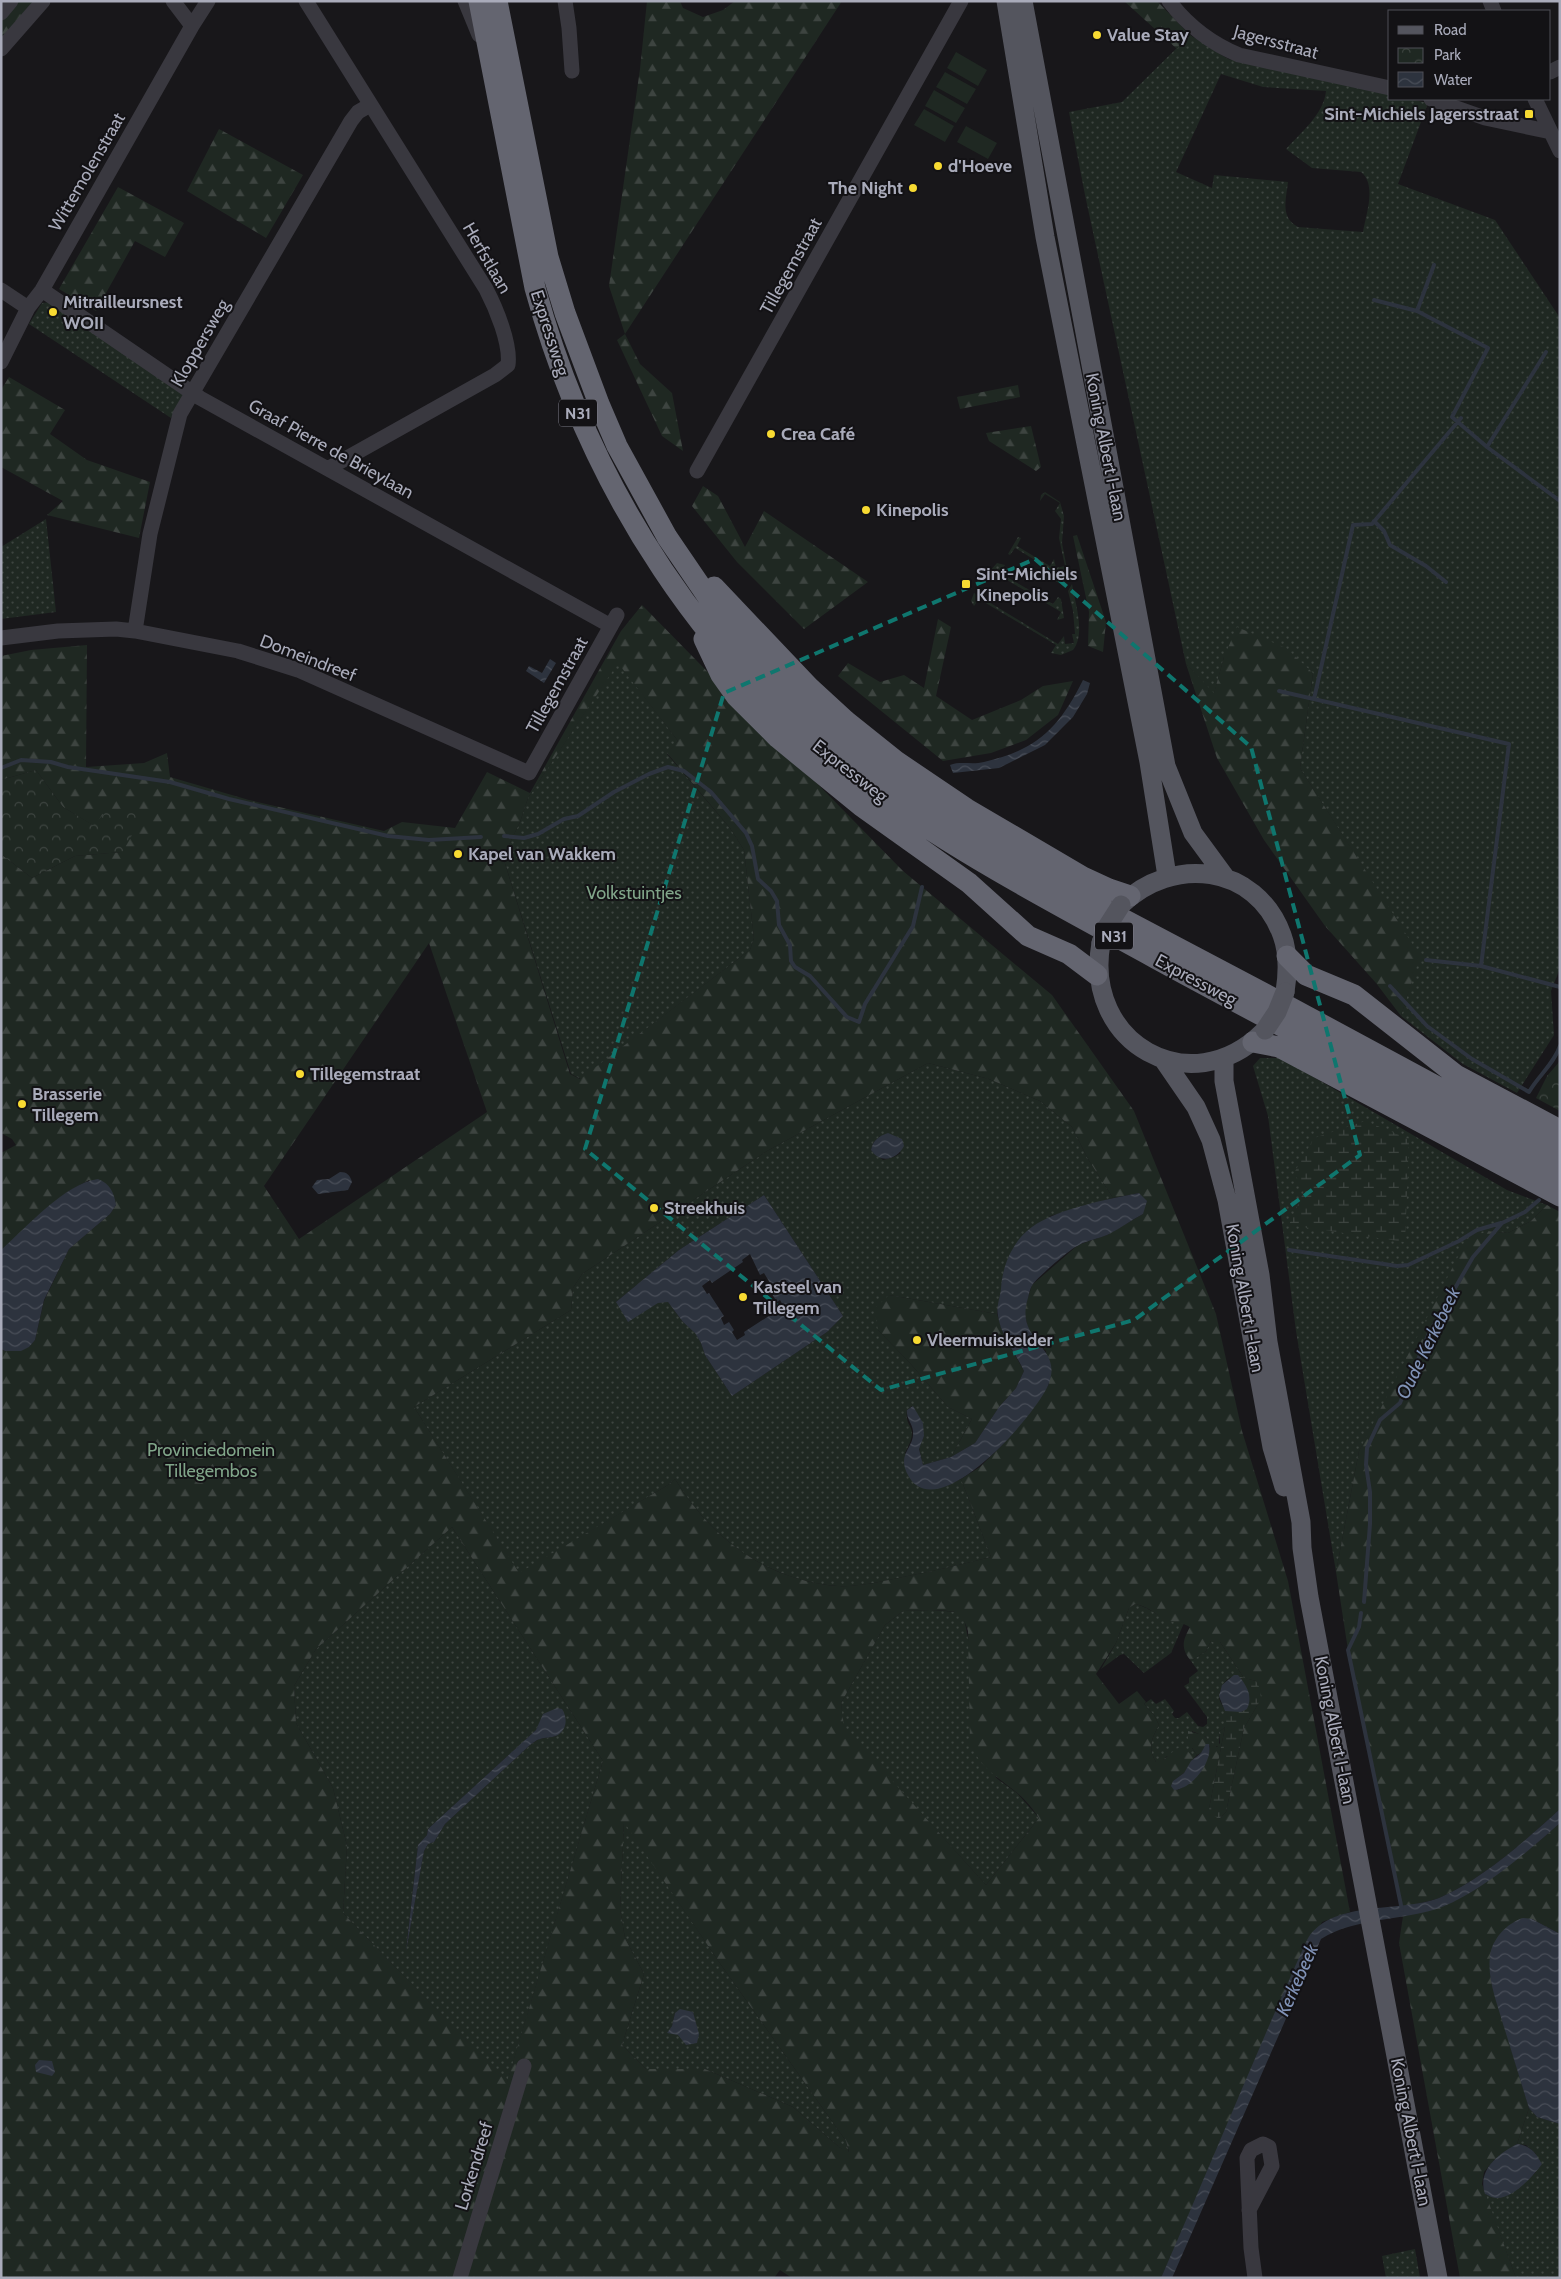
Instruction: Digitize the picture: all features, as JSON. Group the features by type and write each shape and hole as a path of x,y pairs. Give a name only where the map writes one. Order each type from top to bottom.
{"highway":[{"name":"Expressweg","path":"479,1 535,288 569,391 595,453 615,494 642,539 697,620 761,690 826,753 874,792 932,832 1018,883 1157,959 1560,1173"},
{"name":"Expressweg","path":"497,1 548,256 565,313 599,404 649,507 686,566 746,649 770,676 840,743 885,778 1032,871 1273,998 1560,1153"},
{"name":"N31","path":"686,566 719,591 824,700 896,761 967,809 1075,873 1109,889 1126,900"},
{"name":"N31","path":"697,620 721,675 736,696 778,738 861,806 969,883 1028,936 1069,954 1098,975"},
{"path":"1287,956 1306,975 1354,995 1456,1075 1560,1130"},
{"path":"1259,1036 1560,1196"}],"main road":[{"name":"Koning Albert I-laan","path":"1006,1 1045,237 1149,762 1167,876"},
{"name":"Koning Albert I-laan","path":"1023,1 1166,766 1192,833 1226,878"},
{"name":"Koning Albert I-laan","path":"1196,873 1226,878 1250,892 1273,917 1282,935 1287,956 1288,974 1285,992 1277,1012 1259,1036 1224,1058 1197,1063 1183,1063 1163,1059 1146,1051 1131,1040 1118,1027 1108,1011 1101,994 1098,975 1100,943 1112,917 1126,900 1154,881 1167,876 1196,873"},
{"name":"Koning Albert I-laan","path":"1224,1058 1224,1081 1260,1275 1268,1342 1301,1522 1302,1548 1310,1597 1438,2278"},
{"name":"Koning Albert I-laan","path":"1163,1059 1196,1107 1211,1140 1227,1200 1272,1447 1302,1548"}],"street":[{"path":"1,13 12,1"},
{"path":"1,49 43,1"},
{"path":"173,1 192,26"},
{"name":"Wittemolenstraat","path":"1,362 28,308 42,290 208,1"},
{"name":"Herfstlaan","path":"306,1 486,289 495,308 509,357 508,365 495,375 329,468"},
{"name":"Expressweg","path":"465,1 490,64"},
{"name":"Expressweg","path":"504,1 512,77"},
{"path":"565,1 572,72"},
{"name":"Tillegemstraat","path":"697,471 961,1"},
{"name":"Jagersstraat","path":"1169,1 1194,30 1217,45 1238,55 1388,88"},
{"path":"1434,100 1485,118 1550,132"},
{"path":"1535,100 1560,151"},
{"name":"Kloppersweg","path":"135,630 157,505 180,414 351,121 370,104"},
{"path":"1,290 28,308"},
{"name":"Graaf Pierre de Brieylaan","path":"42,290 194,392 200,398 614,621"},
{"name":"Tillegemstraat","path":"529,773 614,621"},
{"name":"Domeindreef","path":"1,638 79,629 135,630 231,650 288,666 529,773"},
{"name":"Lorkendreef","path":"460,2278 524,2066"},
{"path":"1249,2210 1255,2278"}],"highlighted area":[{"path":"1035,559 1251,747 1360,1155 1134,1320 881,1390 585,1149 724,693"}],"green space":[{"path":"17,1 37,1 1,41 1,19"},
{"path":"647,1 680,1 683,8 703,17 723,10 735,1 842,1 625,334 609,286 640,69"},
{"path":"1124,1 1157,1 1190,35 1177,49"},
{"path":"1190,35 1228,59 1388,94 1388,100 1414,100 1428,103 1398,184 1495,220 1560,318 1560,968 1551,991 1554,1035 1517,1093 1463,1064 1401,1016 1419,956 1300,768 1313,673 1224,657 1214,694 1186,664 1085,195 1069,112 1122,102","holes":["1221,74 1263,87 1326,91 1321,108 1286,149 1312,168 1361,172 1366,178 1369,192 1368,209 1363,232 1298,227 1292,223 1286,213 1288,182 1214,175 1212,188 1176,172"]},
{"path":"956,52 987,70 978,86 947,68"},
{"path":"945,72 976,89 967,104 936,87"},
{"path":"934,90 965,108 956,123 925,106"},
{"path":"924,109 954,126 945,142 914,125"},
{"path":"966,126 997,143 988,159 957,142"},
{"path":"219,129 303,175 266,238 187,191"},
{"path":"118,187 184,223 165,257 135,241 96,311 59,289"},
{"path":"52,302 183,395 171,418 29,324 42,303"},
{"path":"625,334 640,364 672,393 683,451 662,436 617,340"},
{"path":"9,377 65,410 50,434 87,460 150,482 139,538 47,515 63,501 1,467 1,390"},
{"path":"1018,385 1020,397 960,409 957,397"},
{"path":"1031,426 1041,467 1036,471 989,441 986,433"},
{"path":"703,486 718,496 745,547 764,511 868,582 804,629 737,562 692,506"},
{"path":"1045,492 1060,502 1064,516 1062,543 1068,574 1066,580 1061,583 1052,581 1056,573 1015,548 1010,555 1008,554 1018,537 1021,538 1017,546 1050,566 1054,559 1056,568 1065,566 1059,538 1061,519 1055,511 1060,503 1045,494 1040,501 1041,495"},
{"path":"46,519 56,612 1,619 1,547"},
{"path":"1077,535 1106,622 1103,652 1088,646 1089,612 1073,536"},
{"path":"997,563 1005,565 1000,573 1053,604 1058,597 1061,599 1064,618 1057,620 1061,612 997,574 991,580 989,572"},
{"path":"1072,584 1079,636 1073,650 1061,655 1051,653 1056,645 979,599 974,606 971,601 974,593 1058,644 1064,636 1065,644 1074,643 1072,634 1075,634 1073,611 1068,591"},
{"name":"Provinciedomein Tillegembos","path":"642,605 903,871 1052,995 1134,1111 1216,1314 1242,1431 1288,1581 1350,1912 1322,1922 1161,2278 792,2278 780,2270 774,2278 1,2278 1,1349 5,1351 29,1347 35,1340 44,1301 69,1249 110,1214 116,1205 89,1180 67,1192 1,1250 1,1153 16,1145 12,1139 1,1133 1,854 32,878 75,856 121,852 94,826 63,807 36,770 1,780 1,656 31,650 87,645 86,767 144,763 167,753 170,777 249,800 384,831 402,822 455,828 487,772 530,793 621,631","holes":["618,663 678,741 667,753 730,828 744,850 754,938 750,950 580,1079 570,1074 503,857 520,822 528,798","429,943 487,1112 299,1239 264,1186","928,1063 989,1079 1040,1101 1072,1127 1088,1159 1113,1198 1139,1193 1143,1214 1107,1235 1078,1245 1032,1285 1024,1310 1028,1329 1046,1351 1049,1384 1034,1407 1003,1444 980,1467 961,1479 991,1557 860,1585 837,1586 811,1582 787,1575 764,1565 723,1537 689,1500 675,1479 668,1485 519,1573 414,1407 571,1310 573,1288 582,1274 767,1151","452,1527 603,1761 507,2082 343,1913 347,1846 333,1788 296,1723 294,1686 316,1649","1135,1604 1140,1605 1167,1620 1190,1627 1184,1648 1191,1661 1206,1651 1211,1641 1216,1644 1220,1642 1244,1678 1256,1681 1258,1704 1244,1728 1226,1812 1219,1819 1209,1809 1225,1727 1219,1732 1220,1743 1217,1747 1203,1735 1188,1731 1188,1742 1197,1755 1201,1753 1207,1744 1210,1746 1209,1753 1200,1772 1178,1790 1173,1781 1184,1773 1194,1758 1183,1746 1156,1762 1151,1748 1154,1734 1159,1725 1154,1715 1144,1704 1146,1702 1137,1691 1119,1704 1096,1674 1116,1643 1129,1608","931,1610 956,1612 965,1623 968,1631 970,1742 983,1765 1023,1798 1039,1818 986,1885 844,1727 841,1703 885,1625 903,1611","624,1822 719,1962 846,2141 849,2152 839,2147 793,2107 705,2069 646,2069 622,2045 644,1974 625,1938 620,1909"]},
{"path":"938,619 951,627 936,696 972,720 1021,700 1043,686 1073,681 1058,715 1026,740 991,753 943,761 838,676 848,663 880,682 904,675 924,688"},
{"path":"1237,627 1286,648 1313,673 1300,768 1420,956 1401,1016 1376,983 1325,926 1264,840 1217,758 1186,664 1214,693 1224,657"},
{"name":"Volkstuintjes","path":"618,662 678,741 667,754 730,828 744,850 754,938 750,950 581,1079 571,1074 503,857 520,822 528,798"},
{"path":"36,770 63,807 93,825 109,809 144,815 122,852 75,856 32,878 1,854 1,780"},
{"path":"1260,1058 1281,1058 1507,1190 1547,1205 1531,1221 1508,1233 1487,1231 1359,1451 1336,1572 1296,1331 1268,1116 1253,1066"},
{"path":"1560,1061 1560,1111 1536,1098 1547,1076"},
{"path":"928,1063 989,1079 1040,1101 1072,1127 1088,1159 1113,1198 1050,1216 1000,1296 997,1314 889,1295 878,1330 948,1407 972,1419 951,1457 923,1465 919,1448 924,1436 912,1406 907,1410 907,1417 912,1437 905,1453 932,1489 946,1486 961,1479 991,1557 868,1584 838,1586 812,1582 765,1566 743,1553 706,1520 675,1479 519,1574 414,1407 571,1310 573,1288 582,1274 767,1151","holes":["880,1136 901,1153 883,1160 871,1150 873,1143","764,1195 843,1316 827,1332 732,1396 705,1355 695,1332 683,1322 668,1302 616,1302 679,1250"]},
{"path":"1365,1121 1409,1139 1405,1242 1289,1225 1304,1191 1294,1173 1314,1138"},
{"path":"1547,1205 1560,1212 1560,1809 1518,1846 1471,1881 1439,1898 1401,1907 1348,1650 1336,1572 1359,1451 1466,1241 1487,1231 1508,1233 1531,1221"},
{"path":"889,1295 997,1314 1004,1336 1024,1371 1016,1388 999,1407 975,1443 951,1457 972,1419 948,1407 878,1330 874,1309"},
{"path":"452,1527 603,1761 507,2083 343,1913 347,1846 333,1788 296,1723 294,1686 316,1649","holes":["541,1722 557,1736 539,1739 530,1745 445,1824 434,1842 428,1844 424,1851 406,1950 418,1845 427,1835 428,1829 536,1730"]},
{"path":"1135,1604 1170,1621 1184,1623 1171,1653 1144,1673 1124,1654 1101,1669 1116,1643 1129,1608"},
{"path":"931,1610 958,1612 964,1618 996,1778 1017,1793 1039,1818 986,1885 843,1727 841,1703 885,1625 903,1611"},
{"path":"1211,1641 1220,1642 1244,1678 1239,1676 1231,1677 1224,1683 1220,1691 1219,1698 1225,1711 1226,1719 1225,1727 1219,1732 1219,1746 1213,1746 1206,1737 1192,1731 1192,1748 1197,1755 1194,1758 1167,1756 1161,1762 1156,1762 1151,1748 1154,1734 1159,1725 1154,1715 1144,1704 1151,1699 1156,1704 1165,1699 1174,1711 1172,1714 1175,1718 1179,1718 1187,1712 1198,1726 1203,1727 1207,1724 1207,1717 1184,1686 1189,1683 1189,1678 1198,1671 1191,1661 1206,1651"},
{"path":"1234,1675 1256,1681 1260,1689 1261,1699 1244,1728 1226,1812 1219,1819 1211,1814 1209,1809 1225,1727 1225,1711 1219,1696 1222,1685"},
{"path":"624,1821 719,1962 846,2141 849,2153 839,2147 793,2107 705,2069 646,2069 622,2045 644,1974 625,1938 620,1909","holes":["693,2012 695,2022 668,2033 675,2013"]},
{"path":"1560,1823 1560,1934 1532,1919 1490,1956 1491,1981 1529,2108 1517,2144 1494,2160 1484,2172 1482,2184 1516,2278 1460,2278 1399,1943 1403,1916 1447,1902 1488,1880 1525,1853"},
{"path":"1529,2108 1537,2117 1560,2124 1560,2278 1516,2278 1485,2194 1500,2197 1507,2195 1519,2188 1536,2172 1536,2154 1526,2145 1517,2144"},
{"path":"1415,2249 1420,2278 1386,2278 1382,2256"}],"water":[{"path":"550,659 556,663 544,683 526,671 529,666 542,673"},
{"path":"1083,680 1090,683 1087,694 1073,717 1045,745 999,768 953,773 950,765 984,762 1018,751 1032,743 1055,724 1074,697"},
{"path":"888,1133 902,1139 904,1146 893,1157 884,1159 871,1150 877,1139"},
{"path":"340,1172 346,1173 352,1182 348,1190 318,1194 312,1187 317,1180 329,1179"},
{"path":"98,1179 106,1183 111,1189 116,1205 110,1214 69,1249 44,1300 35,1340 29,1347 21,1351 5,1351 1,1349 1,1250 59,1197 85,1182"},
{"path":"1139,1193 1147,1201 1143,1214 1107,1235 1075,1247 1048,1269 1031,1287 1025,1313 1027,1324 1050,1360 1052,1370 1049,1383 1027,1417 986,1460 964,1477 942,1487 923,1489 909,1477 905,1469 905,1457 913,1437 907,1410 913,1406 923,1423 924,1436 919,1449 923,1465 951,1457 975,1443 999,1407 1016,1388 1024,1371 1002,1330 998,1313 1003,1273 1008,1257 1016,1243 1027,1231 1037,1224 1064,1211"},
{"path":"764,1195 843,1316 827,1332 732,1396 705,1355 695,1333 683,1322 668,1302 658,1303 628,1322 616,1302 679,1250","holes":["750,1254 760,1275 764,1273 773,1288 770,1291 777,1302 780,1300 785,1309 777,1314 775,1312 744,1332 745,1335 737,1340 729,1322 724,1325 721,1318 724,1316 709,1293 707,1294 702,1286 710,1280 712,1283 743,1262 742,1260"]},
{"path":"1234,1675 1238,1675 1241,1679 1249,1695 1247,1709 1241,1712 1225,1711 1219,1696 1222,1685"},
{"path":"557,1708 562,1709 566,1720 560,1734 539,1739 530,1745 445,1824 434,1842 428,1844 424,1851 406,1951 418,1845 427,1835 428,1829 536,1730 543,1714"},
{"path":"1206,1744 1209,1744 1208,1759 1200,1773 1188,1785 1174,1790 1171,1786 1173,1781 1184,1773 1191,1761 1201,1753"},
{"name":"Kerkebeek","path":"1560,1809 1560,1823 1504,1870 1458,1900 1442,1907 1412,1915 1349,1927 1321,1939 1172,2278 1161,2278 1287,1984 1306,1942 1316,1928 1330,1919 1347,1913 1439,1898 1487,1870"},
{"path":"1523,1918 1532,1919 1560,1934 1560,2124 1537,2117 1529,2108 1491,1982 1490,1956 1497,1938 1511,1924"},
{"path":"680,2009 693,2012 699,2034 697,2043 686,2045 678,2035 667,2033 672,2026 675,2013"},
{"path":"39,2060 52,2061 55,2072 52,2076 36,2072 35,2065"},
{"path":"1517,2144 1532,2150 1542,2164 1528,2180 1509,2195 1496,2198 1485,2194 1483,2185 1487,2170 1496,2158"}],"waterway":[{"path":"1434,265 1417,311 1488,348 1452,417 1487,447 1546,352"},
{"path":"1374,300 1417,311"},
{"path":"1314,699 1353,525 1372,524 1461,418"},
{"path":"1487,447 1560,501"},
{"path":"1374,521 1384,531 1390,545 1426,566 1446,582"},
{"path":"1279,691 1509,744 1481,966"},
{"path":"1,768 21,760 51,762 68,767 170,782 229,799 388,836 429,840 481,837"},
{"path":"504,836 524,838 538,834 564,819 578,816 614,792 649,774 668,767 684,771 711,792 746,833 752,846 758,879 771,891 777,901 779,925 790,945 791,961 795,967 810,976 847,1017 859,1022 865,1004 913,926 922,887"},
{"path":"1426,960 1481,966 1560,987"},
{"path":"1390,986 1427,1026 1472,1059 1529,1092 1554,1059 1560,1046"},
{"name":"Oude Kerkebeek","path":"1364,1602 1370,1524 1370,1492 1366,1465 1367,1448 1380,1420 1400,1403 1429,1333 1473,1257 1502,1223 1525,1212 1539,1200"},
{"path":"1289,1250 1397,1266 1408,1265 1459,1241 1477,1230 1501,1223"},
{"path":"1361,1613 1359,1627 1348,1650 1402,1910"}],"place":[{"name":"Value Stay","path":"1097,35"},
{"name":"Sint-Michiels Jagersstraat","path":"1529,114"},
{"name":"d'Hoeve","path":"938,166"},
{"name":"The Night","path":"913,188"},
{"name":"Mitrailleursnest WOII","path":"53,312"},
{"name":"Crea Café","path":"771,434"},
{"name":"Kinepolis","path":"866,510"},
{"name":"Sint-Michiels Kinepolis","path":"966,584"},
{"name":"Kapel van Wakkem","path":"458,854"},
{"name":"Tillegemstraat","path":"300,1074"},
{"name":"Brasserie Tillegem","path":"22,1104"},
{"name":"Streekhuis","path":"654,1208"},
{"name":"Kasteel van Tillegem","path":"743,1297"},
{"name":"Vleermuiskelder","path":"917,1340"}]}
